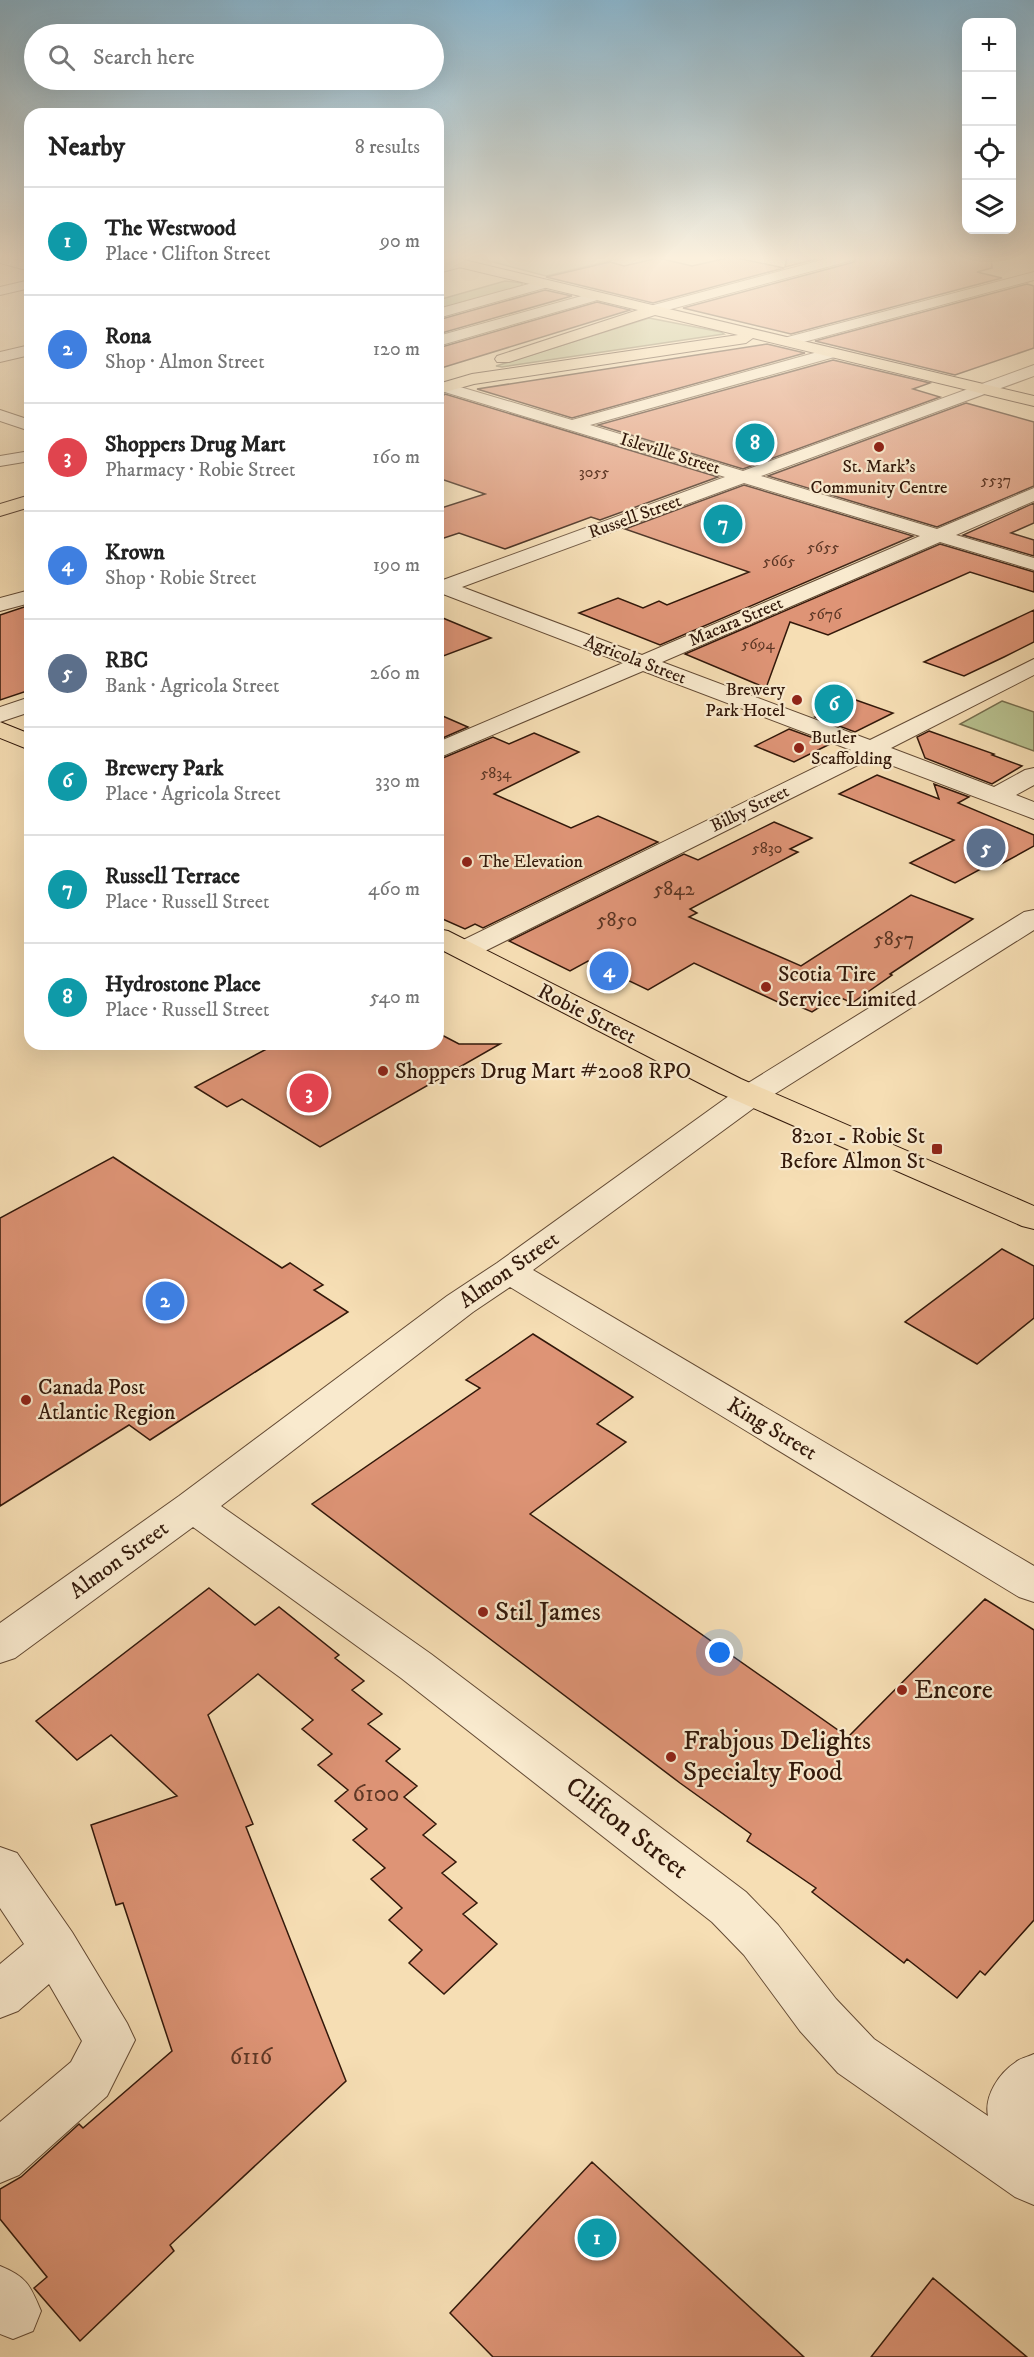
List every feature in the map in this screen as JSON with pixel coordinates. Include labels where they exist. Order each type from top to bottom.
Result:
[{"type":"main road","points":[[444,384],[491,367]]},
{"type":"main road","points":[[444,384],[556,367]]},
{"type":"main road","points":[[894,367],[1034,401]]},
{"type":"main road","points":[[0,510],[24,503]]},
{"type":"main road","points":[[0,729],[24,739]]},
{"type":"main road","name":"Robie Street","points":[[451,944],[751,1095],[1034,1219]]},
{"type":"street","points":[[572,425],[779,367]]},
{"type":"street","name":"Russell Street","points":[[444,586],[1034,370]]},
{"type":"street","name":"Isleville Street","points":[[444,386],[1034,564]]},
{"type":"street","points":[[0,415],[24,421]]},
{"type":"street","points":[[5,435],[24,424]]},
{"type":"street","points":[[5,435],[24,446]]},
{"type":"street","points":[[0,461],[24,457]]},
{"type":"street","name":"Macara Street","points":[[444,747],[1034,494]]},
{"type":"street","name":"Agricola Street","points":[[444,588],[873,748],[1034,811]]},
{"type":"street","points":[[0,605],[24,598]]},
{"type":"street","name":"Bilby Street","points":[[451,944],[873,748],[1034,666]]},
{"type":"street","points":[[0,715],[24,706]]},
{"type":"street","points":[[997,796],[1034,775]]},
{"type":"street","name":"Almon Street","points":[[0,1646],[193,1506],[460,1304],[751,1095],[1034,918]]},
{"type":"street","name":"King Street","points":[[509,1271],[1034,1586]]},
{"type":"street","name":"Clifton Street","points":[[193,1506],[416,1666],[729,1907],[761,1940],[818,2014],[856,2056],[1031,2175]]},
{"type":"street","points":[[0,1868],[56,1948],[109,2040],[88,2079],[0,2157]]},
{"type":"street","points":[[0,1995],[56,1948]]},
{"type":"street","points":[[1031,2175],[1012,2104],[1034,2079]]},
{"type":"green space","points":[[1002,701],[1034,712],[1034,751],[960,724]]},
{"type":"building","points":[[619,367],[755,367],[572,418],[477,389]]},
{"type":"building","points":[[808,367],[862,367],[930,383],[913,389],[940,397],[743,469],[598,425]]},
{"type":"building","points":[[922,367],[978,367],[955,375]]},
{"type":"building","points":[[445,394],[718,477],[600,520],[591,517],[505,549],[459,533],[444,538],[444,507],[485,494],[444,480]]},
{"type":"building","points":[[966,403],[1034,422],[1034,486],[937,527],[768,476]]},
{"type":"building","points":[[744,485],[913,536],[660,645],[579,613],[618,598],[643,608],[659,601],[667,605],[749,572],[625,529]]},
{"type":"building","points":[[1034,503],[1034,523],[1011,533],[1034,540],[1034,556],[963,535]]},
{"type":"building","points":[[940,544],[1034,572],[1034,592],[970,572],[828,635],[790,622],[766,688],[685,654]]},
{"type":"building","points":[[24,607],[24,692],[0,700],[0,615]]},
{"type":"building","points":[[1034,610],[1034,642],[964,676],[924,662]]},
{"type":"building","points":[[444,618],[491,638],[444,656]]},
{"type":"building","points":[[853,699],[893,713],[855,732],[815,717]]},
{"type":"building","points":[[444,717],[468,727],[444,737]]},
{"type":"building","points":[[789,729],[830,744],[794,762],[755,746]]},
{"type":"building","points":[[929,731],[1022,766],[992,784],[925,758],[917,737]]},
{"type":"building","points":[[534,733],[579,752],[494,794],[571,828],[598,816],[658,842],[483,928],[475,924],[465,929],[444,920],[444,757],[493,737],[509,744]]},
{"type":"building","points":[[877,775],[939,799],[934,784],[969,797],[958,803],[1034,835],[1034,846],[994,868],[988,865],[955,883],[910,863],[954,840],[839,794]]},
{"type":"building","points":[[774,822],[812,838],[790,849],[798,852],[690,909],[697,913],[689,917],[801,966],[911,895],[973,919],[890,974],[892,975],[852,1003],[837,996],[812,1012],[787,1001],[782,1004],[694,963],[648,990],[588,961],[570,971],[509,941],[684,854],[698,860]]},
{"type":"building","points":[[444,1036],[459,1044],[500,1044],[320,1147],[242,1099],[227,1107],[195,1087],[265,1050],[444,1050]]},
{"type":"building","points":[[113,1157],[282,1268],[290,1263],[323,1285],[314,1290],[348,1312],[150,1440],[129,1425],[0,1506],[0,1218]]},
{"type":"building","points":[[1002,1249],[1034,1266],[1034,1318],[977,1364],[905,1322]]},
{"type":"building","points":[[533,1334],[633,1397],[597,1424],[626,1442],[530,1514],[848,1737],[985,1599],[1034,1630],[1034,1920],[985,1975],[980,1971],[957,1998],[907,1959],[904,1963],[812,1892],[816,1888],[747,1841],[751,1834],[680,1783],[312,1504],[480,1388],[466,1380]]},
{"type":"building","points":[[209,1588],[255,1625],[279,1607],[339,1655],[335,1658],[364,1681],[352,1690],[382,1714],[368,1724],[400,1749],[386,1761],[417,1786],[404,1797],[436,1824],[423,1835],[456,1862],[442,1873],[477,1903],[463,1914],[497,1944],[444,1994],[409,1963],[422,1950],[389,1920],[402,1908],[371,1879],[385,1868],[353,1840],[367,1829],[335,1801],[348,1790],[318,1765],[332,1754],[302,1729],[313,1720],[258,1674],[208,1715],[253,1824],[246,1827],[346,2081],[170,2245],[174,2251],[80,2341],[34,2288],[47,2277],[0,2219],[0,2189],[21,2177],[79,2124],[83,2128],[172,2051],[123,1903],[116,1905],[91,1825],[177,1796],[111,1735],[77,1760],[36,1721]]},
{"type":"building","points":[[592,2162],[804,2357],[493,2357],[450,2313]]},
{"type":"building","points":[[933,2278],[1027,2357],[871,2357]]},
{"type":"place","name":"Hydrostone Place","points":[[755,443]]},
{"type":"place","name":"St. Mark's Community Centre","points":[[879,447]]},
{"type":"place","name":"Russell Terrace","points":[[723,524]]},
{"type":"place","name":"Brewery Park Hotel","points":[[797,700]]},
{"type":"place","name":"Brewery Park","points":[[834,704]]},
{"type":"place","name":"Butler Scaffolding","points":[[799,748]]},
{"type":"place","name":"RBC","points":[[986,848]]},
{"type":"place","name":"The Elevation","points":[[467,862]]},
{"type":"place","name":"Krown","points":[[609,971]]},
{"type":"place","name":"Scotia Tire Service Limited","points":[[766,987]]},
{"type":"place","name":"Shoppers Drug Mart #2008 RPO","points":[[383,1071]]},
{"type":"place","name":"Shoppers Drug Mart","points":[[309,1093]]},
{"type":"place","name":"8201 - Robie St Before Almon St","points":[[937,1149]]},
{"type":"place","name":"Rona","points":[[165,1301]]},
{"type":"place","name":"Canada Post Atlantic Region","points":[[26,1400]]},
{"type":"place","name":"Stil James","points":[[483,1612]]},
{"type":"place","name":"Encore","points":[[902,1690]]},
{"type":"place","name":"Frabjous Delights Specialty Food","points":[[671,1757]]},
{"type":"place","name":"The Westwood","points":[[597,2238]]}]
